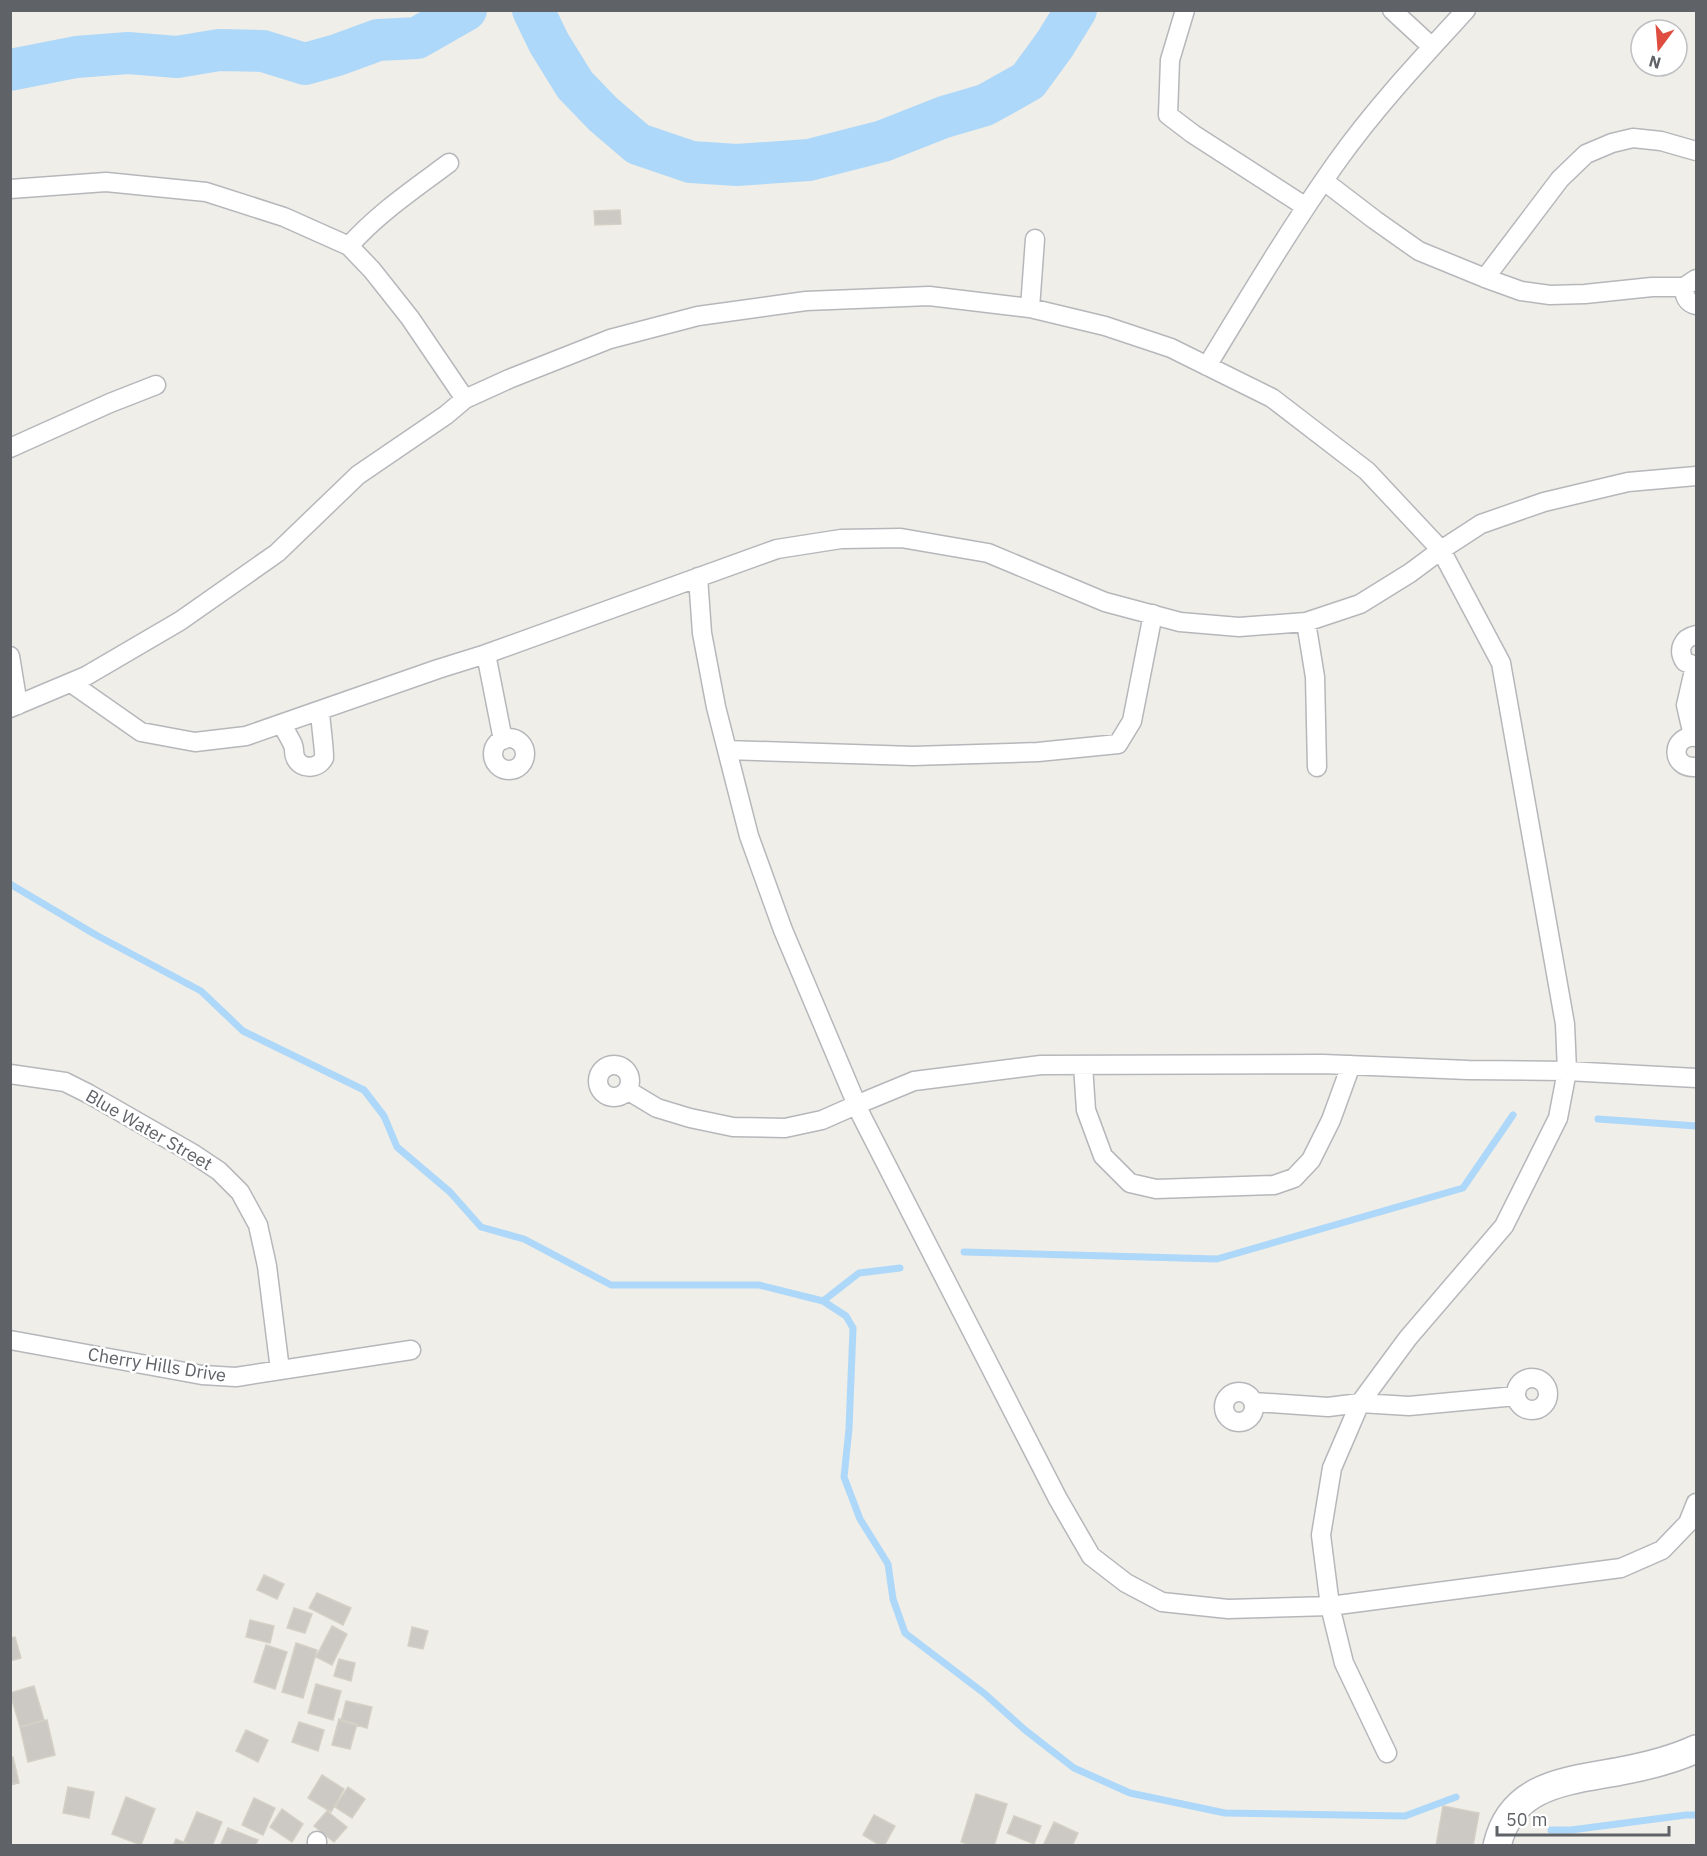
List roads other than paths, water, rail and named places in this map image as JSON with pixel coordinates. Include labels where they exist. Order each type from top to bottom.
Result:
[{"type":"main road","points":[[1497,1845],[1508,1816],[1536,1792],[1556,1784],[1671,1760],[1696,1749]]},
{"type":"street","points":[[1185,10],[1170,60],[1168,115],[1193,134],[1306,207]]},
{"type":"street","points":[[1392,10],[1432,47]]},
{"type":"street","points":[[1207,366],[1292,226],[1338,161],[1401,82],[1466,10]]},
{"type":"street","points":[[1485,278],[1560,179],[1586,154],[1612,143],[1633,138],[1661,141],[1696,152]]},
{"type":"street","points":[[349,246],[380,215],[449,163]]},
{"type":"street","points":[[1324,181],[1419,250],[1521,291],[1550,295],[1585,294],[1690,283],[1686,297],[1689,302],[1696,305]]},
{"type":"street","points":[[10,189],[106,182],[206,192],[284,217],[349,246],[372,270],[410,318],[465,399]]},
{"type":"street","points":[[1030,308],[1035,239]]},
{"type":"street","points":[[10,656],[14,706],[86,676],[180,621],[277,553],[358,475],[446,415],[465,399],[610,339],[698,316],[806,301],[929,296],[1030,308],[1105,326],[1172,348],[1272,398],[1367,471],[1441,549],[1501,663],[1565,1024],[1567,1071],[1558,1118],[1504,1226],[1408,1338],[1360,1403],[1332,1468],[1321,1535],[1330,1606],[1344,1663],[1387,1753]]},
{"type":"street","points":[[10,448],[156,385]]},
{"type":"street","points":[[71,683],[141,732],[195,742],[246,736],[486,654],[777,549],[841,539],[901,538],[988,553],[1105,602],[1180,622],[1239,627],[1306,622],[1360,604],[1481,524],[1544,502],[1628,483],[1696,476]]},
{"type":"street","points":[[698,577],[702,633],[716,707],[749,836],[783,930],[856,1105],[1058,1499],[1091,1556],[1126,1583],[1162,1602],[1228,1610],[1330,1606],[1620,1568],[1662,1550],[1688,1523],[1696,1503]]},
{"type":"street","points":[[727,750],[914,756],[1038,752],[1118,744],[1132,721],[1153,614]]},
{"type":"street","points":[[1306,622],[1315,677],[1317,767]]},
{"type":"street","points":[[1696,635],[1683,642],[1681,652],[1685,662],[1696,666],[1686,705],[1695,736],[1687,737],[1679,743],[1677,753],[1678,759],[1686,766],[1696,767]]},
{"type":"street","points":[[486,654],[502,740]]},
{"type":"street","points":[[282,724],[299,763],[308,767],[314,766],[322,760],[325,751],[322,742],[320,711]]},
{"type":"street","points":[[627,1090],[657,1108],[690,1118],[733,1127],[785,1128],[822,1120],[914,1081],[1041,1065],[1351,1065],[1567,1071],[1696,1078]]},
{"type":"street","points":[[1083,1065],[1086,1110],[1103,1156],[1130,1183],[1156,1190],[1274,1185],[1294,1178],[1311,1160],[1326,1130],[1351,1065]]},
{"type":"street","name":"Blue Water Street","points":[[10,1074],[65,1082],[81,1090],[219,1171],[240,1192],[258,1225],[263,1245],[280,1370]]},
{"type":"street","name":"Cherry Hills Drive","points":[[10,1340],[202,1375],[236,1377],[411,1350]]},
{"type":"street","points":[[1254,1402],[1328,1407],[1360,1403],[1409,1406],[1516,1396]]},
{"type":"waterway","points":[[10,70],[76,57],[128,53],[177,57],[219,50],[263,51],[305,64],[378,40],[417,38],[466,10]]},
{"type":"waterway","points":[[533,10],[549,43],[575,85],[603,114],[638,144],[691,162],[737,165],[809,160],[883,141],[944,117],[985,105],[1028,81],[1076,10]]},
{"type":"waterway","points":[[10,884],[96,935],[201,991],[243,1031],[364,1090],[384,1116],[397,1147],[450,1192],[481,1227],[524,1239],[611,1285],[759,1285],[823,1301],[846,1316],[853,1328],[849,1429],[844,1477],[860,1519],[888,1564],[893,1599],[905,1633],[985,1694],[1025,1730],[1074,1768],[1130,1793],[1225,1813],[1405,1816],[1456,1797]]},
{"type":"waterway","points":[[964,1252],[1217,1259],[1463,1188],[1513,1115]]},
{"type":"waterway","points":[[1598,1119],[1696,1126]]},
{"type":"waterway","points":[[823,1301],[859,1273],[900,1268]]},
{"type":"waterway","points":[[1551,1830],[1571,1830],[1696,1815]]}]
